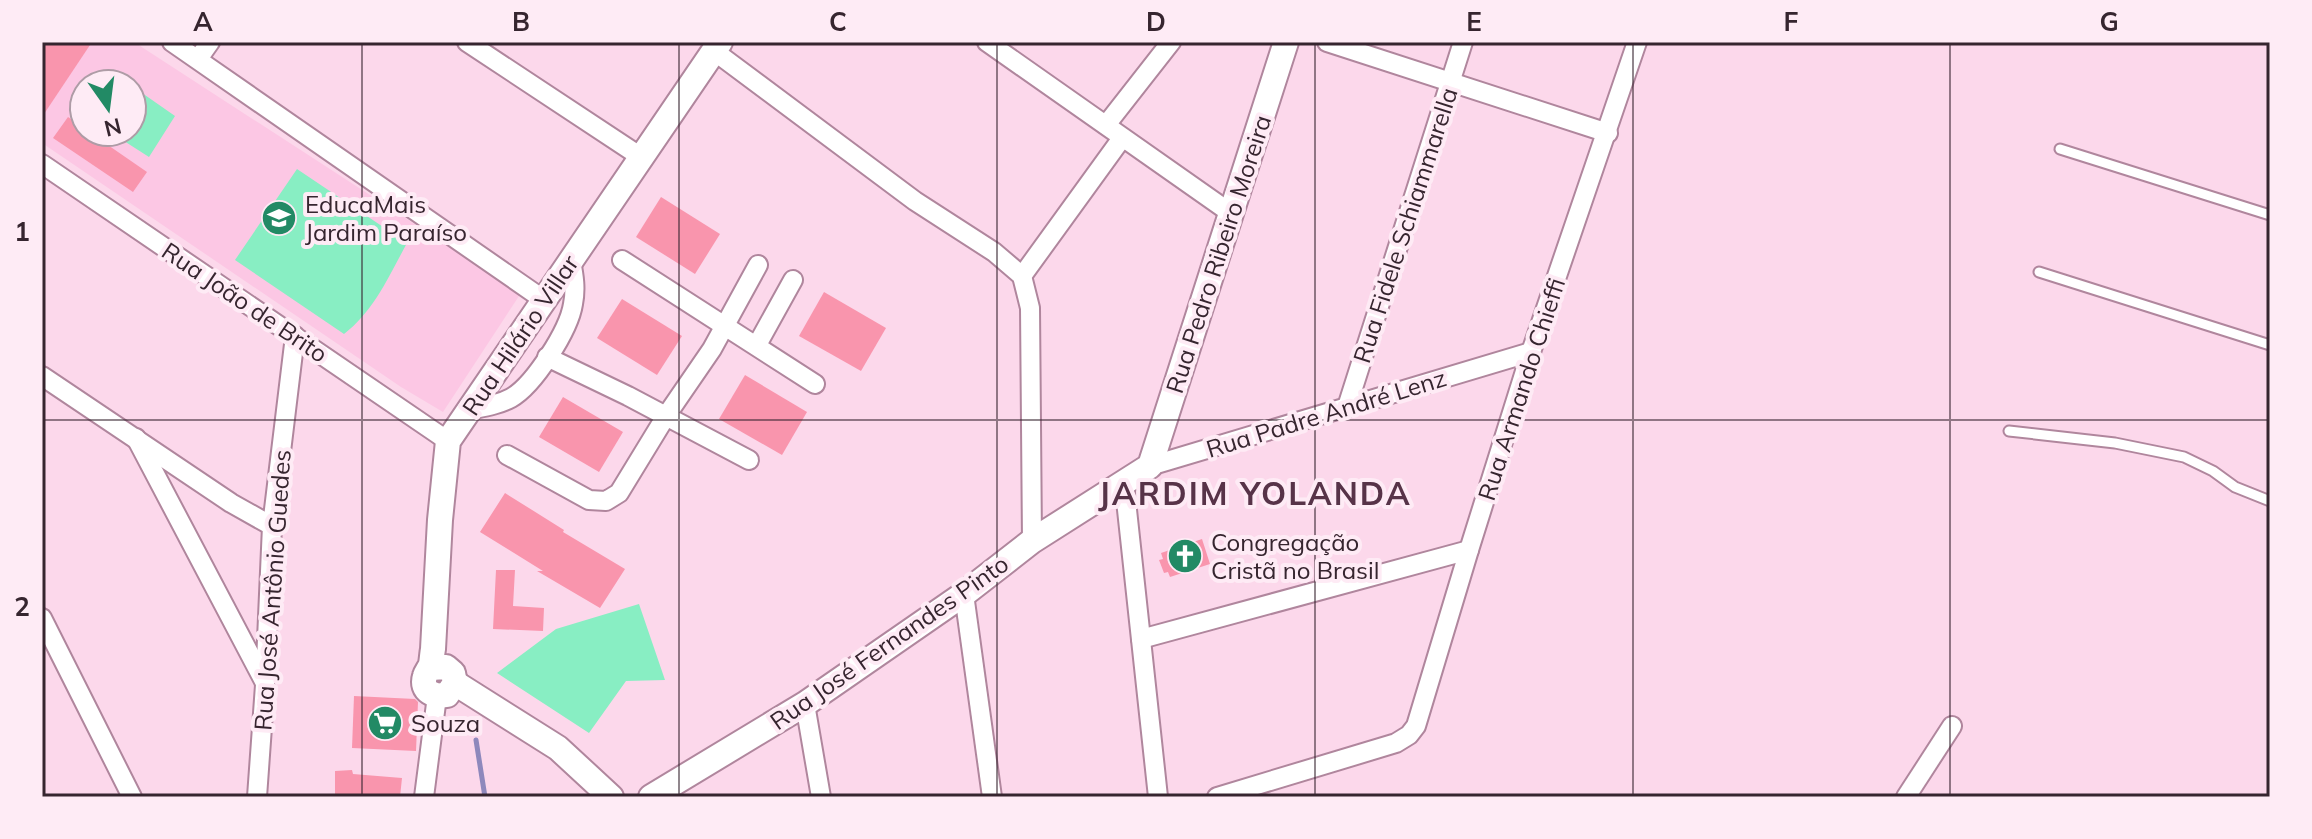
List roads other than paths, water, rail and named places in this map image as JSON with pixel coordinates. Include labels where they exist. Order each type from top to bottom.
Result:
[{"type":"street","points":[[172,42],[544,300]]},
{"type":"street","points":[[198,59],[210,42]]},
{"type":"street","points":[[467,42],[641,157]]},
{"type":"street","points":[[987,42],[1232,214]]},
{"type":"street","points":[[1106,125],[1171,42]]},
{"type":"street","name":"Rua Pedro Ribeiro Moreira","points":[[1150,466],[1286,42]]},
{"type":"street","points":[[1327,42],[1608,133]]},
{"type":"street","name":"Rua Fidele Schiammarella","points":[[1347,407],[1463,42]]},
{"type":"street","name":"Rua Armando Chieffi","points":[[1217,797],[1396,743],[1416,726],[1531,352],[1637,42]]},
{"type":"street","points":[[717,46],[915,201],[994,252],[1022,276],[1030,308],[1032,541]]},
{"type":"street","name":"Rua Hilário Villar","points":[[446,690],[450,669],[441,666],[431,668],[448,441],[717,46]]},
{"type":"street","points":[[1022,276],[1122,138]]},
{"type":"street","name":"Rua João de Brito","points":[[42,164],[448,441]]},
{"type":"street","points":[[622,260],[815,384]]},
{"type":"street","points":[[469,410],[493,406],[514,396],[547,357],[565,329],[573,308],[575,285],[571,261]]},
{"type":"street","points":[[507,455],[589,500],[606,501],[619,493],[726,325],[758,265]]},
{"type":"street","points":[[757,345],[793,280]]},
{"type":"street","name":"Rua José Antônio Guedes","points":[[257,797],[272,526],[295,336]]},
{"type":"street","name":"Rua Padre André Lenz","points":[[1124,482],[1150,466],[1531,352]]},
{"type":"street","points":[[547,357],[749,460]]},
{"type":"street","points":[[42,376],[231,503],[272,526]]},
{"type":"street","points":[[136,438],[265,685]]},
{"type":"street","points":[[1124,482],[1158,797]]},
{"type":"street","name":"Rua José Fernandes Pinto","points":[[651,797],[805,704],[964,594],[1032,541],[1124,482]]},
{"type":"street","points":[[1141,639],[1469,550]]},
{"type":"street","points":[[964,594],[992,797]]},
{"type":"street","points":[[42,618],[132,797]]},
{"type":"street","points":[[424,797],[446,690],[558,748],[611,797]]},
{"type":"street","points":[[805,704],[821,797]]},
{"type":"street","points":[[1906,797],[1952,726]]},
{"type":"lane","points":[[2060,149],[2270,215]]},
{"type":"lane","points":[[2039,272],[2270,345]]},
{"type":"lane","points":[[2009,431],[2115,443],[2184,457],[2213,471],[2235,487],[2270,501]]},
{"type":"waterway","points":[[476,740],[485,797]]},
{"type":"place","name":"EducaMais Jardim Paraíso","points":[[279,218]]},
{"type":"place","name":"Congregação Cristã no Brasil","points":[[1185,556]]},
{"type":"place","name":"Souza","points":[[385,723]]},
{"type":"district","name":"JARDIM YOLANDA","points":[[1255,493]]}]
